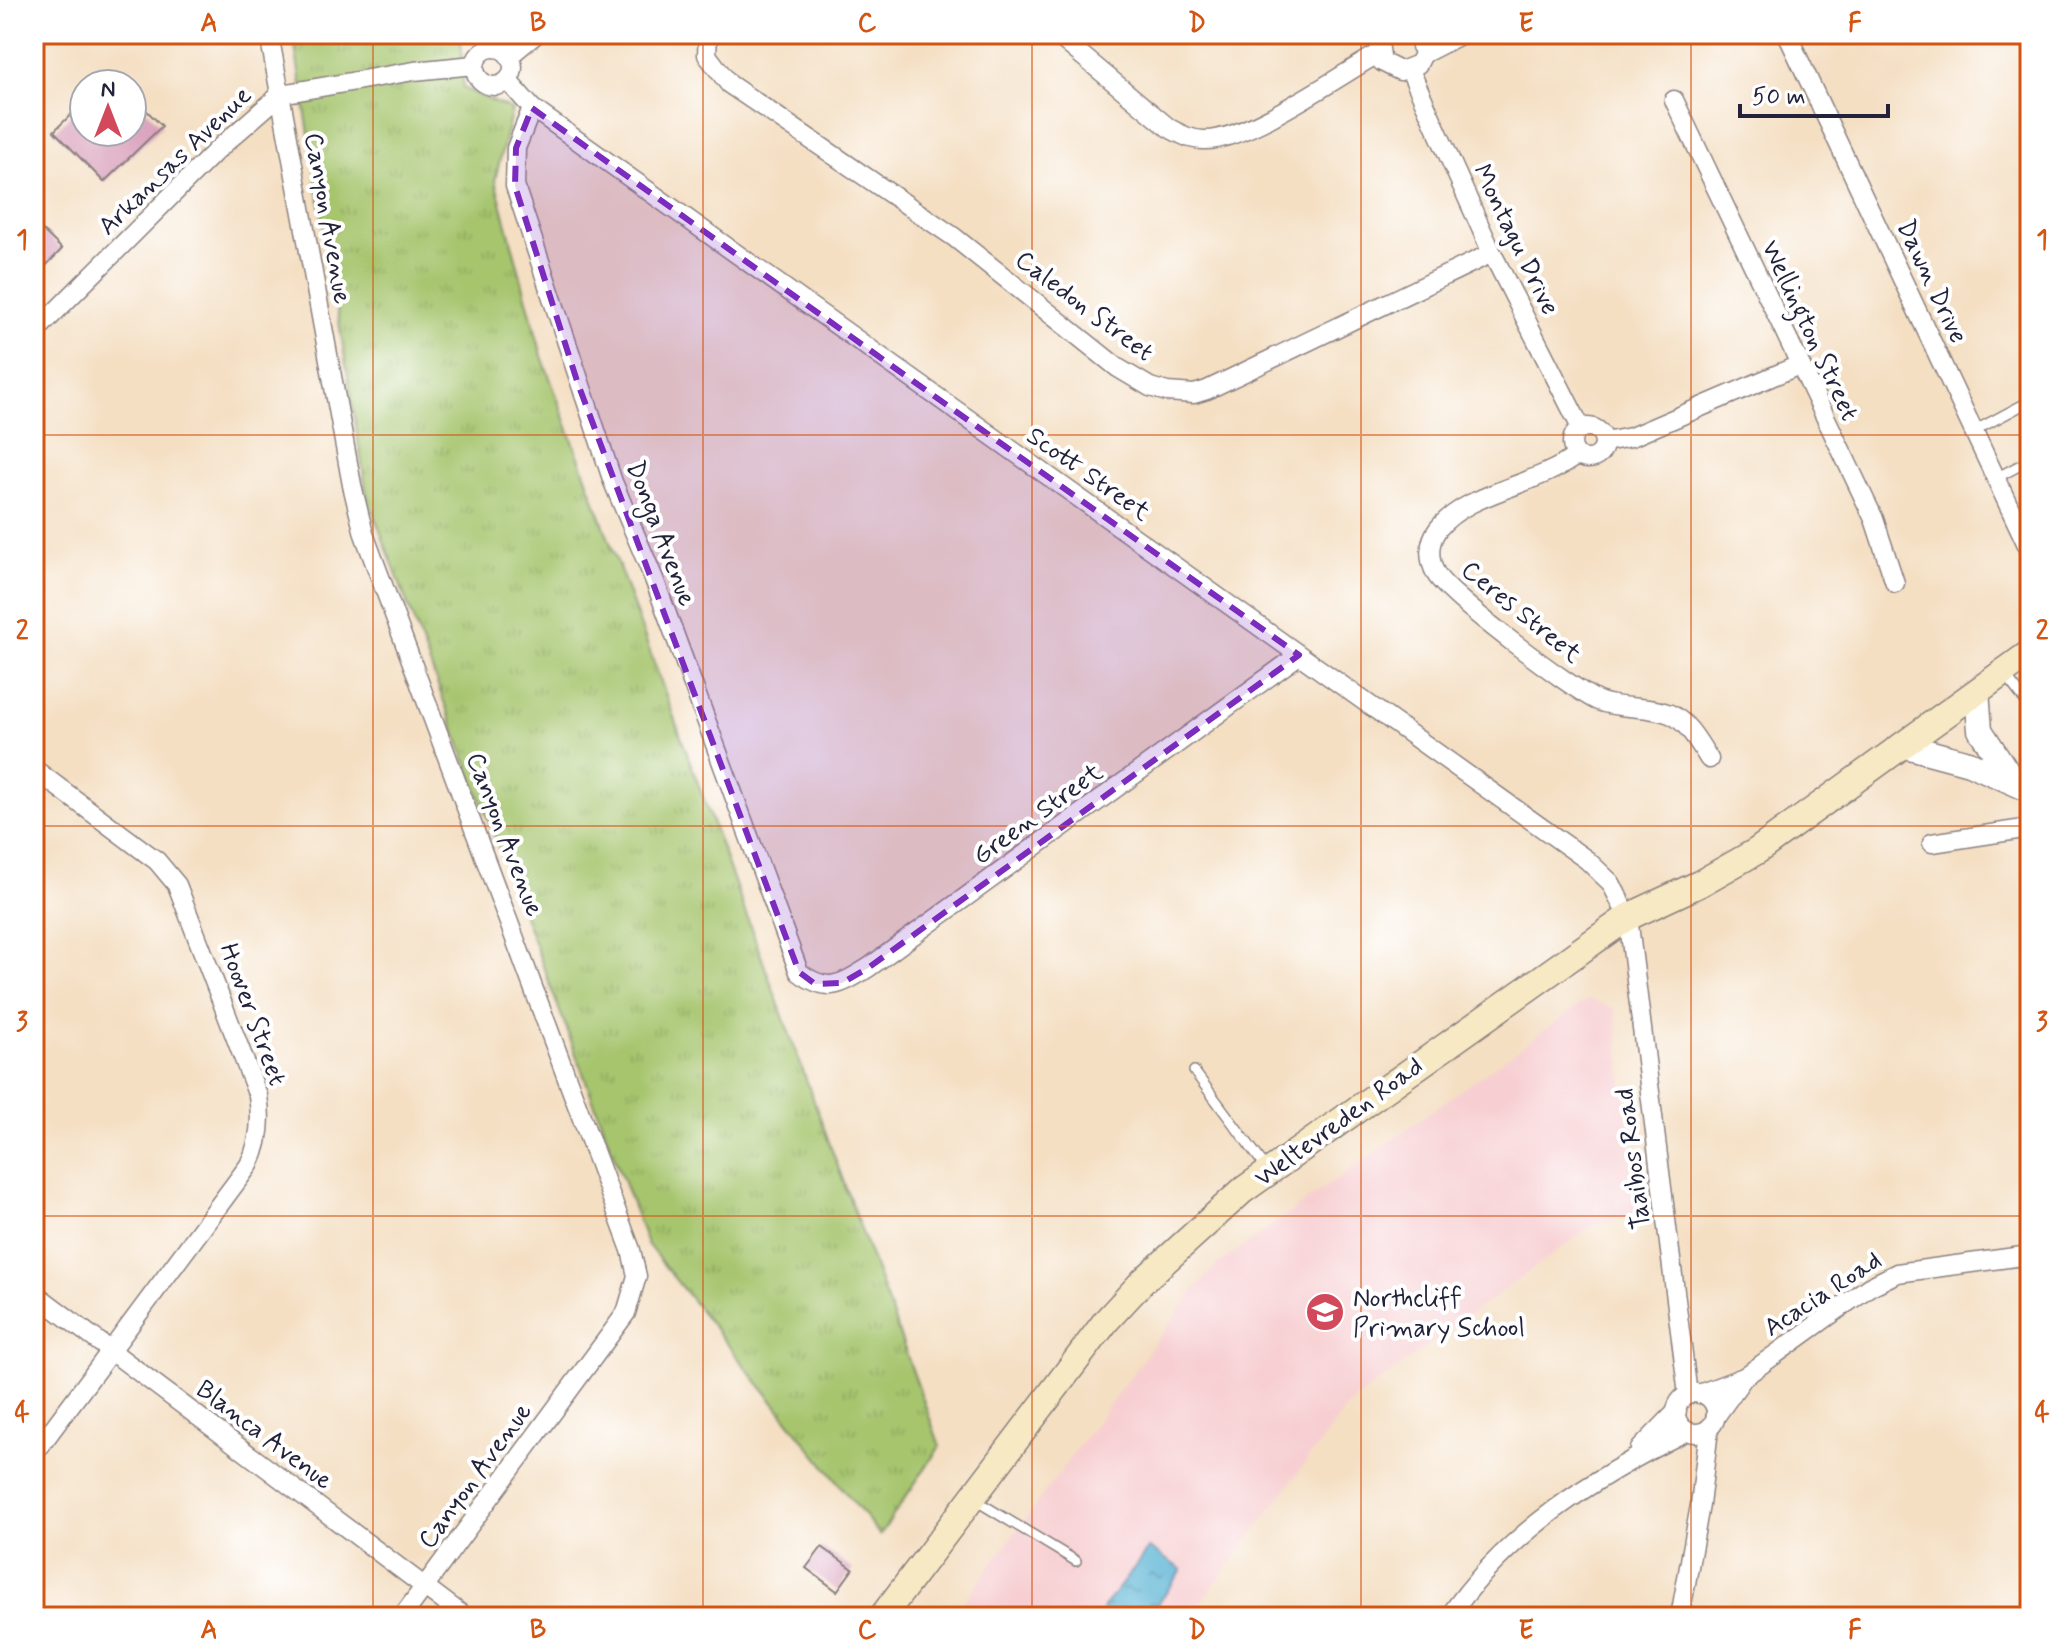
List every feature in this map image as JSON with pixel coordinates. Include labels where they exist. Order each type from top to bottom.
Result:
[{"type":"main road","name":"Weltevreden Road","points":[[882,1617],[1106,1321],[1184,1241],[1269,1171],[1628,917],[1699,884],[1757,851],[2030,653]]},
{"type":"street","name":"Canyon Avenue","points":[[269,34],[352,485],[364,534],[553,1034],[631,1250],[637,1276],[626,1313],[402,1617]]},
{"type":"street","points":[[509,56],[536,34]]},
{"type":"street","name":"Caledon Street","points":[[708,34],[707,55],[729,84],[954,237],[1118,368],[1150,387],[1167,392],[1194,394],[1207,390],[1492,253]]},
{"type":"street","points":[[1056,34],[1169,128],[1203,141],[1247,129],[1379,53],[1384,34]]},
{"type":"street","points":[[1418,34],[1423,54]]},
{"type":"street","points":[[1379,53],[1390,69],[1410,70],[1423,54],[1462,34]]},
{"type":"street","name":"Dawn Drive","points":[[1787,34],[2030,551]]},
{"type":"street","points":[[489,41],[509,56],[513,71],[508,81],[489,86],[477,79],[474,65],[489,41]]},
{"type":"street","name":"Arkansas Avenue","points":[[34,333],[217,150],[281,94],[414,71],[474,65]]},
{"type":"street","name":"Montagu Drive","points":[[1410,70],[1492,253],[1581,428]]},
{"type":"street","name":"Scott Street","points":[[508,81],[532,108],[1587,860],[1611,883],[1628,917]]},
{"type":"street","name":"Wellington Street","points":[[1674,100],[1874,519],[1895,583]]},
{"type":"street","name":"Donga Avenue","points":[[532,108],[516,148],[515,186],[613,482],[654,579],[799,972]]},
{"type":"street","points":[[1605,442],[1631,437],[1799,365]]},
{"type":"street","points":[[1581,428],[1594,428],[1605,442],[1605,448],[1596,458],[1577,455],[1572,441],[1581,428]]},
{"type":"street","name":"Ceres Street","points":[[1577,455],[1563,465],[1468,506],[1447,520],[1432,540],[1431,559],[1435,573],[1471,611],[1582,692],[1614,705],[1671,715],[1693,734],[1709,759]]},
{"type":"street","name":"Green Street","points":[[799,972],[815,984],[828,986],[842,983],[868,968],[1299,655]]},
{"type":"street","points":[[1977,691],[1980,730],[2021,785]]},
{"type":"street","points":[[1902,745],[1937,752],[2021,785]]},
{"type":"street","name":"Hoover Street","points":[[34,769],[157,861],[177,885],[185,899],[260,1106],[259,1136],[249,1165],[34,1454]]},
{"type":"street","points":[[1932,843],[2030,828]]},
{"type":"street","name":"Taaibos Road","points":[[1628,917],[1693,1394]]},
{"type":"street","name":"Acacia Road","points":[[1701,1427],[1744,1377],[1851,1300],[1897,1273],[2030,1255]]},
{"type":"street","name":"Blanca Avenue","points":[[34,1293],[465,1617]]},
{"type":"street","name":"Acacia Road","points":[[1693,1394],[1744,1377]]},
{"type":"street","points":[[1449,1617],[1500,1553],[1636,1454],[1693,1394],[1712,1401],[1701,1427],[1700,1505],[1693,1529],[1680,1617]]},
{"type":"street","points":[[1677,1411],[1677,1419],[1701,1427]]},
{"type":"street","points":[[1636,1454],[1701,1427]]},
{"type":"lane","points":[[1974,431],[2030,401]]},
{"type":"lane","points":[[1996,478],[2030,460]]},
{"type":"lane","points":[[2003,672],[2030,707]]},
{"type":"lane","points":[[1194,1071],[1269,1171]]},
{"type":"lane","points":[[972,1498],[1076,1561]]},
{"type":"highlighted area","points":[[532,108],[913,381],[1299,655],[868,968],[842,983],[815,984],[799,972],[578,384],[515,186],[516,148]]},
{"type":"shaded area","name":"Northcliff Primary School","points":[[1588,999],[1615,1009],[1638,1215],[1593,1225],[1350,1403],[1190,1617],[953,1617],[1196,1287],[1217,1265]]},
{"type":"green space","points":[[293,34],[461,34],[463,88],[512,110],[495,180],[542,356],[940,1446],[880,1535],[647,1244],[367,496]]},
{"type":"water","points":[[1149,1548],[1182,1570],[1149,1617],[1113,1617],[1102,1610]]},
{"type":"building","points":[[148,112],[162,126],[148,140]]},
{"type":"building","points":[[68,117],[68,145],[54,131]]},
{"type":"building","points":[[71,148],[139,148],[104,182]]},
{"type":"building","points":[[34,222],[62,249],[34,278]]},
{"type":"building","points":[[822,1547],[853,1569],[837,1591],[806,1568]]},
{"type":"place","name":"Northcliff Primary School","points":[[1325,1312]]}]
